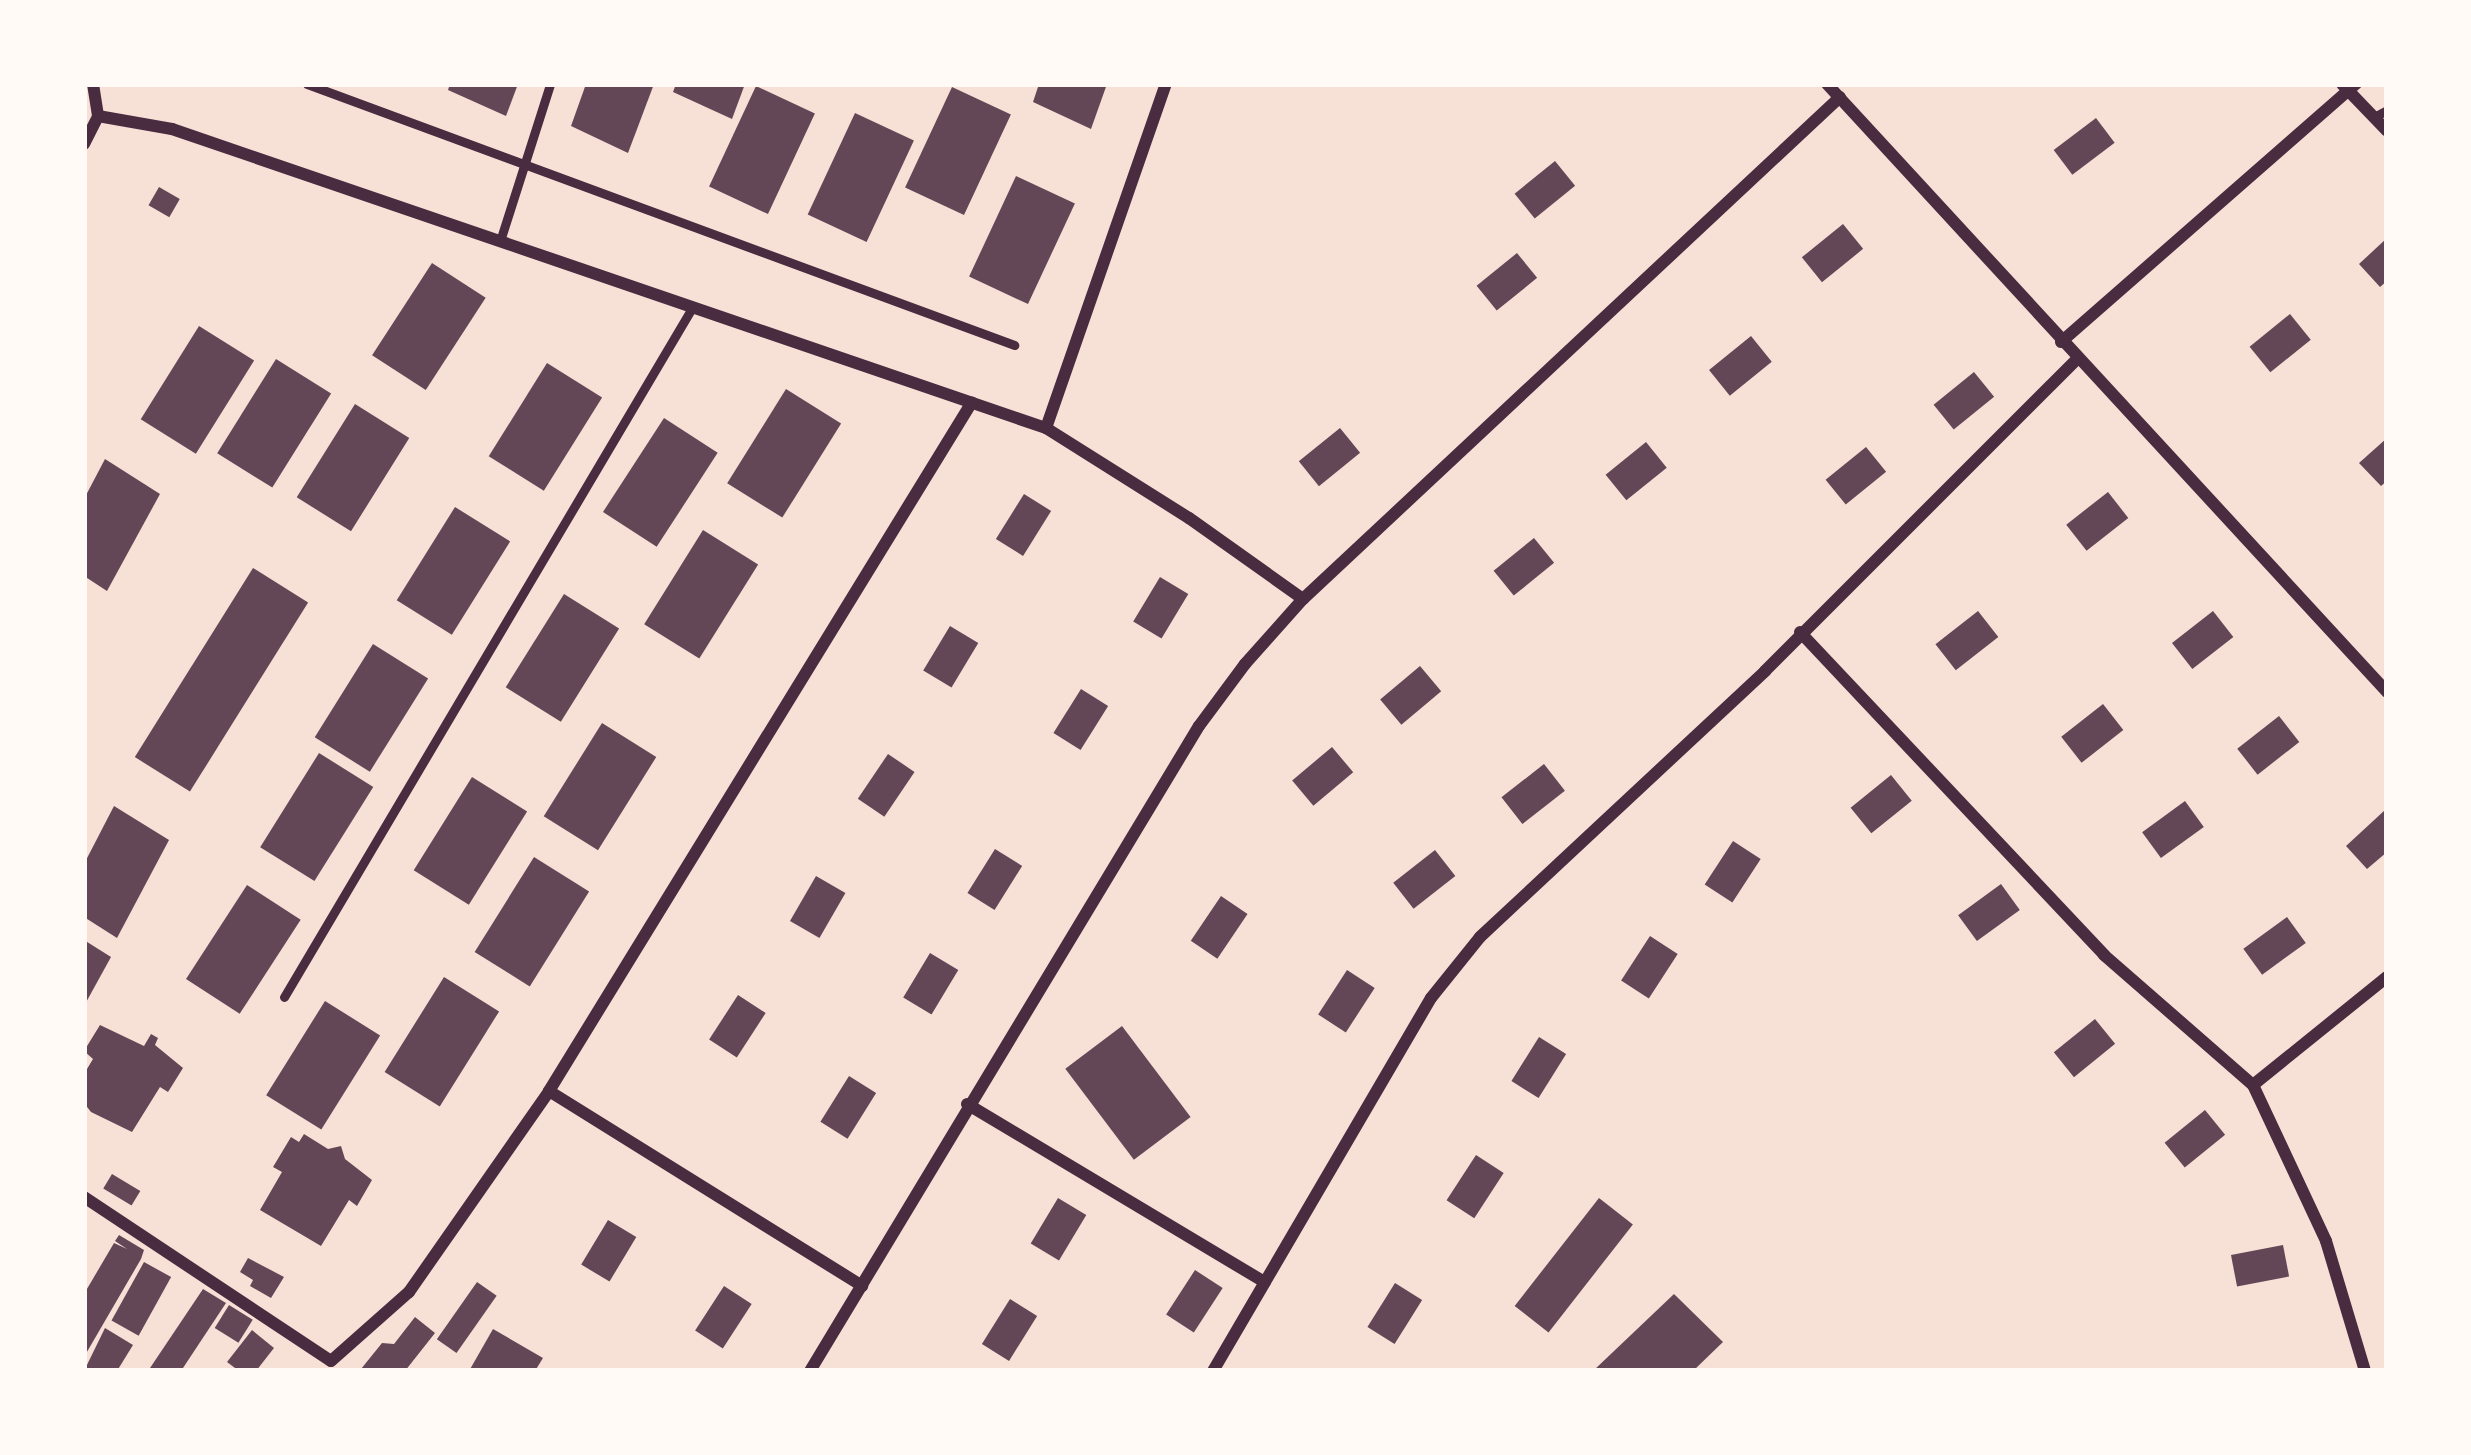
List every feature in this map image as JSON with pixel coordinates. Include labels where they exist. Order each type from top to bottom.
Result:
[{"type":"street","points":[[84,144],[98,116],[93,84]]},
{"type":"street","points":[[1046,428],[1166,84]]},
{"type":"street","points":[[1827,84],[2387,692]]},
{"type":"street","points":[[2061,342],[2348,86],[2380,113],[2387,131]]},
{"type":"street","points":[[810,1371],[1199,726],[1303,599],[1840,97]]},
{"type":"street","points":[[98,116],[172,129],[1046,428],[1303,599]]},
{"type":"street","points":[[1213,1371],[1431,998],[1480,937],[1801,632],[2077,359]]},
{"type":"street","points":[[331,1360],[409,1292],[549,1090],[972,402]]},
{"type":"street","points":[[1801,632],[2104,955],[2253,1085],[2326,1241],[2365,1371]]},
{"type":"street","points":[[2253,1085],[2387,976]]},
{"type":"street","points":[[549,1090],[862,1286]]},
{"type":"street","points":[[968,1104],[1264,1282]]},
{"type":"street","points":[[84,1197],[344,1371]]},
{"type":"lane","points":[[307,84],[1014,345]]},
{"type":"lane","points":[[500,241],[550,84]]},
{"type":"lane","points":[[284,997],[692,308]]},
{"type":"building","points":[[450,84],[518,84],[506,116],[448,90]]},
{"type":"building","points":[[586,84],[654,84],[628,153],[571,126]]},
{"type":"building","points":[[676,84],[745,84],[732,119],[673,92]]},
{"type":"building","points":[[1039,84],[1107,84],[1091,129],[1033,102]]},
{"type":"building","points":[[756,86],[815,113],[768,214],[709,187]]},
{"type":"building","points":[[952,87],[1011,114],[964,215],[905,188]]},
{"type":"building","points":[[855,113],[914,140],[867,242],[808,215]]},
{"type":"building","points":[[2096,118],[2115,143],[2072,175],[2054,150]]},
{"type":"building","points":[[1555,161],[1575,186],[1535,219],[1515,194]]},
{"type":"building","points":[[1016,176],[1075,203],[1028,304],[969,277]]},
{"type":"building","points":[[159,187],[180,199],[169,217],[148,205]]},
{"type":"building","points":[[1843,224],[1863,249],[1822,282],[1802,257]]},
{"type":"building","points":[[2387,238],[2387,281],[2380,287],[2359,264]]},
{"type":"building","points":[[1517,253],[1537,278],[1497,311],[1477,286]]},
{"type":"building","points":[[432,263],[486,298],[426,390],[372,355]]},
{"type":"building","points":[[2290,314],[2311,340],[2270,372],[2250,347]]},
{"type":"building","points":[[199,326],[254,360],[196,454],[141,419]]},
{"type":"building","points":[[1751,336],[1772,362],[1730,396],[1709,370]]},
{"type":"building","points":[[276,359],[331,393],[272,488],[217,453]]},
{"type":"building","points":[[547,363],[602,397],[544,491],[489,456]]},
{"type":"building","points":[[1974,372],[1994,397],[1954,430],[1934,405]]},
{"type":"building","points":[[786,389],[841,423],[782,518],[727,483]]},
{"type":"building","points":[[355,404],[409,438],[351,531],[297,497]]},
{"type":"building","points":[[664,418],[718,453],[657,547],[603,512]]},
{"type":"building","points":[[1340,428],[1360,453],[1319,486],[1299,461]]},
{"type":"building","points":[[2387,438],[2387,481],[2381,486],[2359,463]]},
{"type":"building","points":[[1646,442],[1667,468],[1626,500],[1606,475]]},
{"type":"building","points":[[1866,447],[1886,472],[1846,505],[1826,480]]},
{"type":"building","points":[[105,459],[160,494],[107,591],[84,576],[84,499]]},
{"type":"building","points":[[2108,492],[2128,518],[2087,551],[2066,525]]},
{"type":"building","points":[[1024,494],[1051,511],[1023,556],[996,539]]},
{"type":"building","points":[[455,507],[510,541],[452,635],[397,600]]},
{"type":"building","points":[[703,530],[758,564],[699,659],[644,624]]},
{"type":"building","points":[[1534,538],[1554,563],[1514,596],[1494,571]]},
{"type":"building","points":[[253,568],[308,602],[190,792],[135,757]]},
{"type":"building","points":[[1160,577],[1188,594],[1162,639],[1133,622]]},
{"type":"building","points":[[564,594],[619,628],[561,722],[506,687]]},
{"type":"building","points":[[1978,611],[1998,637],[1956,670],[1935,644]]},
{"type":"building","points":[[2213,611],[2233,637],[2192,669],[2172,643]]},
{"type":"building","points":[[950,626],[978,643],[952,688],[923,671]]},
{"type":"building","points":[[373,644],[428,678],[370,772],[315,737]]},
{"type":"building","points":[[1420,666],[1441,691],[1401,725],[1380,699]]},
{"type":"building","points":[[1081,689],[1108,706],[1081,750],[1053,733]]},
{"type":"building","points":[[2103,704],[2123,730],[2082,763],[2061,737]]},
{"type":"building","points":[[2279,716],[2299,742],[2258,775],[2237,749]]},
{"type":"building","points":[[602,723],[656,757],[598,850],[544,816]]},
{"type":"building","points":[[1332,747],[1353,772],[1313,806],[1292,780]]},
{"type":"building","points":[[319,753],[373,787],[314,881],[260,847]]},
{"type":"building","points":[[888,754],[915,772],[884,817],[858,799]]},
{"type":"building","points":[[1544,764],[1565,791],[1522,824],[1501,797]]},
{"type":"building","points":[[1891,775],[1912,801],[1871,833],[1851,808]]},
{"type":"building","points":[[472,777],[527,811],[469,905],[414,870]]},
{"type":"building","points":[[2185,801],[2204,827],[2161,858],[2142,832]]},
{"type":"building","points":[[114,806],[169,840],[117,938],[84,917],[84,864]]},
{"type":"building","points":[[2385,810],[2387,852],[2367,869],[2346,846]]},
{"type":"building","points":[[1733,841],[1761,859],[1732,903],[1705,885]]},
{"type":"building","points":[[995,849],[1022,866],[995,910],[967,893]]},
{"type":"building","points":[[1435,850],[1455,876],[1414,909],[1393,883]]},
{"type":"building","points":[[534,857],[589,891],[530,986],[475,952]]},
{"type":"building","points":[[816,876],[845,893],[819,938],[790,921]]},
{"type":"building","points":[[2001,884],[2020,910],[1977,941],[1958,915]]},
{"type":"building","points":[[247,885],[301,920],[240,1014],[186,979]]},
{"type":"building","points":[[1221,896],[1248,914],[1217,959],[1191,941]]},
{"type":"building","points":[[2287,917],[2306,943],[2262,975],[2243,949]]},
{"type":"building","points":[[1650,936],[1678,954],[1649,998],[1621,980]]},
{"type":"building","points":[[84,940],[111,957],[84,1006]]},
{"type":"building","points":[[930,953],[958,970],[932,1015],[903,998]]},
{"type":"building","points":[[1347,970],[1375,988],[1346,1032],[1318,1014]]},
{"type":"building","points":[[444,977],[499,1011],[440,1106],[385,1072]]},
{"type":"building","points":[[738,995],[766,1013],[737,1057],[709,1039]]},
{"type":"building","points":[[325,1001],[380,1035],[321,1130],[266,1095]]},
{"type":"building","points":[[2095,1019],[2115,1044],[2074,1077],[2054,1052]]},
{"type":"building","points":[[100,1025],[144,1046],[151,1034],[158,1038],[155,1045],[183,1068],[168,1092],[160,1087],[132,1132],[91,1112],[84,1103],[84,1074],[93,1059],[84,1051]]},
{"type":"building","points":[[1122,1026],[1191,1117],[1134,1160],[1065,1069]]},
{"type":"building","points":[[1539,1037],[1566,1054],[1539,1098],[1511,1081]]},
{"type":"building","points":[[849,1076],[876,1093],[848,1139],[820,1122]]},
{"type":"building","points":[[2205,1110],[2225,1135],[2185,1168],[2165,1143]]},
{"type":"building","points":[[304,1134],[328,1149],[341,1146],[345,1159],[372,1180],[357,1206],[349,1200],[321,1246],[260,1210],[282,1172],[273,1167],[291,1137],[299,1142]]},
{"type":"building","points":[[1476,1155],[1504,1173],[1474,1218],[1447,1200]]},
{"type":"building","points":[[112,1174],[140,1191],[132,1206],[103,1189]]},
{"type":"building","points":[[1058,1198],[1086,1215],[1059,1260],[1031,1243]]},
{"type":"building","points":[[1599,1198],[1633,1224],[1549,1332],[1515,1306]]},
{"type":"building","points":[[608,1220],[636,1237],[610,1282],[581,1265]]},
{"type":"building","points":[[119,1235],[144,1250],[84,1357],[84,1294],[114,1243],[127,1249],[115,1241]]},
{"type":"building","points":[[2283,1245],[2289,1276],[2237,1287],[2231,1255]]},
{"type":"building","points":[[248,1258],[284,1277],[271,1298],[250,1286],[253,1280],[240,1272]]},
{"type":"building","points":[[144,1262],[171,1277],[139,1336],[112,1321]]},
{"type":"building","points":[[1195,1270],[1223,1288],[1194,1332],[1166,1314]]},
{"type":"building","points":[[477,1282],[497,1296],[457,1353],[437,1339]]},
{"type":"building","points":[[1395,1283],[1422,1300],[1395,1344],[1367,1327]]},
{"type":"building","points":[[724,1286],[752,1304],[723,1348],[695,1330]]},
{"type":"building","points":[[203,1289],[226,1303],[181,1371],[148,1371]]},
{"type":"building","points":[[1674,1294],[1723,1342],[1693,1371],[1593,1371]]},
{"type":"building","points":[[1010,1299],[1037,1316],[1009,1361],[982,1344]]},
{"type":"building","points":[[229,1305],[253,1320],[238,1343],[215,1328]]},
{"type":"building","points":[[415,1317],[435,1333],[405,1371],[361,1369],[382,1343],[394,1344]]},
{"type":"building","points":[[105,1328],[133,1345],[117,1371],[84,1371]]},
{"type":"building","points":[[493,1329],[543,1358],[535,1371],[469,1371]]},
{"type":"building","points":[[252,1330],[274,1348],[256,1371],[239,1371],[227,1362]]}]
